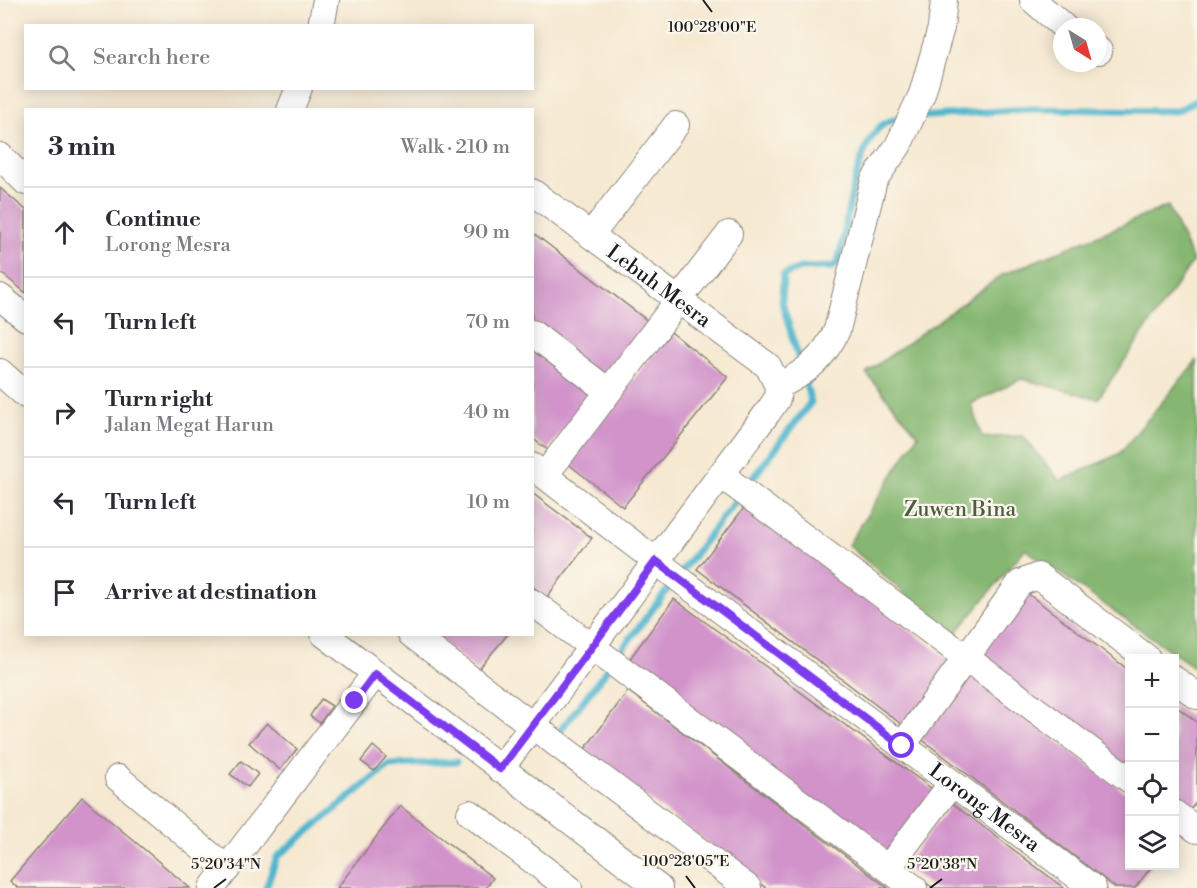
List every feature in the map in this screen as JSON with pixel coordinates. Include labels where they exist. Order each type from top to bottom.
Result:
[{"type":"street","points":[[321,24],[327,0]]},
{"type":"street","points":[[500,769],[531,727],[608,659],[663,566],[737,487],[768,412],[777,399],[795,377],[828,350],[837,330],[874,180],[898,146],[917,105],[940,28],[944,0]]},
{"type":"street","points":[[1033,0],[1054,18]]},
{"type":"street","points":[[291,108],[298,90]]},
{"type":"street","points":[[591,235],[676,125]]},
{"type":"street","points":[[0,156],[24,180]]},
{"type":"street","name":"Lebuh Mesra","points":[[534,193],[768,366],[795,377]]},
{"type":"street","points":[[539,470],[608,391],[729,234]]},
{"type":"street","points":[[0,297],[24,316]]},
{"type":"street","points":[[534,335],[608,391]]},
{"type":"street","points":[[0,372],[24,393]]},
{"type":"street","name":"Lorong Mesra","points":[[539,470],[691,588],[1093,888]]},
{"type":"street","points":[[737,487],[1125,776]]},
{"type":"street","points":[[902,746],[1020,583],[1038,576],[1143,654]]},
{"type":"street","points":[[534,604],[914,888]]},
{"type":"street","points":[[327,636],[659,888]]},
{"type":"street","points":[[414,636],[531,727],[748,888]]},
{"type":"street","points":[[117,778],[219,878],[375,674]]},
{"type":"street","points":[[1179,683],[1197,696]]},
{"type":"street","points":[[888,868],[952,783]]},
{"type":"street","points":[[470,813],[543,880],[569,888]]},
{"type":"street","points":[[1178,816],[1197,830]]},
{"type":"green space","name":"Zuwen Bina","points":[[1168,206],[1193,261],[1098,399],[1021,379],[971,404],[982,437],[1023,436],[1060,481],[1119,454],[1197,360],[1197,669],[1179,656],[1179,654],[1176,654],[1025,549],[954,636],[848,545],[918,435],[866,373],[1002,275]]},
{"type":"building","points":[[0,188],[24,208],[24,291],[0,272]]},
{"type":"building","points":[[534,234],[649,322],[604,380],[534,327]]},
{"type":"building","points":[[671,332],[728,377],[623,507],[567,463]]},
{"type":"building","points":[[534,348],[593,392],[548,450],[534,440]]},
{"type":"building","points":[[534,494],[592,538],[547,597],[534,587]]},
{"type":"building","points":[[746,505],[954,664],[905,727],[697,569]]},
{"type":"building","points":[[1027,593],[1125,667],[1125,768],[978,657]]},
{"type":"building","points":[[674,599],[935,791],[886,857],[625,665]]},
{"type":"building","points":[[435,636],[506,636],[477,671]]},
{"type":"building","points":[[969,674],[1125,792],[1125,870],[1149,870],[1135,888],[1116,888],[920,738]]},
{"type":"building","points":[[628,691],[888,888],[766,888],[584,750]]},
{"type":"building","points":[[321,699],[332,706],[320,723],[310,716]]},
{"type":"building","points":[[1179,709],[1197,722],[1197,801],[1186,815],[1179,810]]},
{"type":"building","points":[[267,723],[297,749],[280,770],[249,743]]},
{"type":"building","points":[[373,746],[386,757],[374,771],[361,761]]},
{"type":"building","points":[[241,761],[258,774],[248,787],[230,774]]},
{"type":"building","points":[[82,797],[190,888],[18,888],[10,881]]},
{"type":"building","points":[[952,803],[1064,888],[933,888],[904,866]]},
{"type":"building","points":[[400,806],[493,878],[486,888],[337,888]]},
{"type":"waterway","points":[[917,117],[1028,109],[1177,111],[1197,100]]},
{"type":"waterway","points":[[801,367],[782,302],[783,275],[800,268],[832,267],[838,263],[862,157],[869,142],[883,124],[905,118]]},
{"type":"waterway","points":[[616,657],[811,402],[804,378]]},
{"type":"waterway","points":[[556,736],[610,666]]},
{"type":"waterway","points":[[266,888],[277,857],[389,765],[456,762]]},
{"type":"route","points":[[355,701],[375,674],[500,769],[656,561],[902,746]]}]
